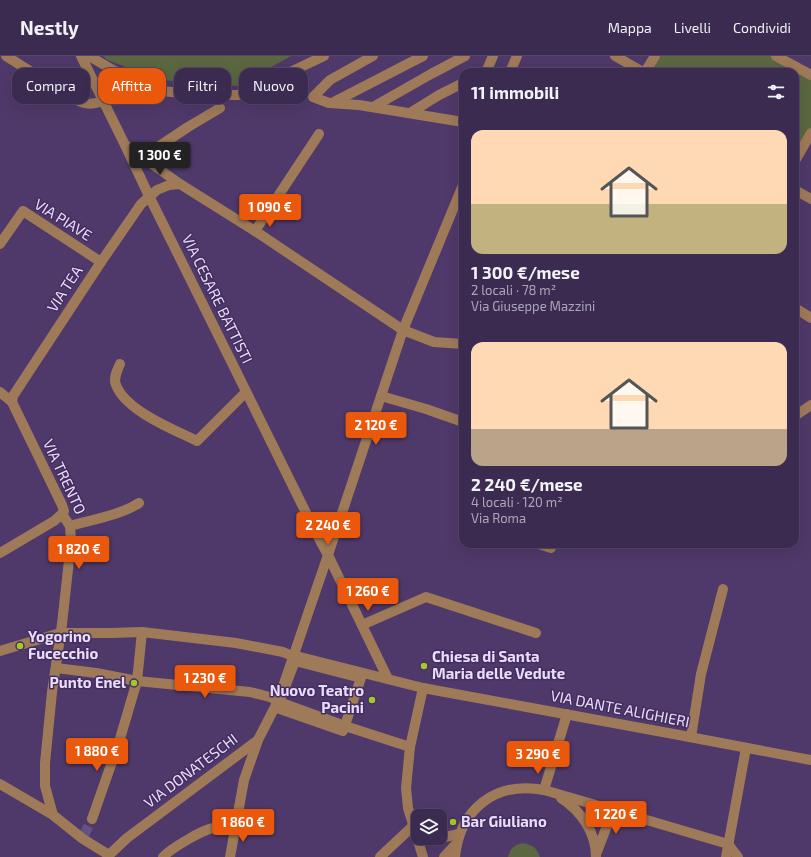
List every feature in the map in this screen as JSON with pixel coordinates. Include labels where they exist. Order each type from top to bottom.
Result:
[{"type":"street","points":[[6,56],[73,98],[83,103],[93,104],[98,103]]},
{"type":"street","name":"VIA CESARE BATTISTI","points":[[81,56],[98,90]]},
{"type":"street","points":[[89,56],[110,68]]},
{"type":"street","points":[[166,91],[204,95],[238,95],[261,86],[324,56]]},
{"type":"street","points":[[373,56],[330,80],[313,98],[331,103],[373,107],[459,121]]},
{"type":"street","points":[[331,103],[423,56]]},
{"type":"street","points":[[373,107],[465,56]]},
{"type":"street","points":[[487,68],[493,56]]},
{"type":"street","points":[[512,68],[517,56]]},
{"type":"street","points":[[615,56],[637,68]]},
{"type":"street","points":[[647,68],[655,56]]},
{"type":"street","points":[[776,56],[798,68]]},
{"type":"street","points":[[799,68],[811,75]]},
{"type":"street","points":[[410,113],[439,95],[459,85]]},
{"type":"street","name":"VIA CESARE BATTISTI","points":[[105,104],[149,196],[328,555],[388,680]]},
{"type":"street","points":[[146,159],[158,147],[220,108]]},
{"type":"street","points":[[799,154],[811,133]]},
{"type":"street","points":[[255,231],[319,134]]},
{"type":"street","points":[[125,145],[180,184],[255,231],[403,330],[434,342],[459,344]]},
{"type":"street","points":[[149,196],[164,187],[180,184]]},
{"type":"street","points":[[799,192],[811,199]]},
{"type":"street","name":"VIA TEA","points":[[12,402],[13,396],[101,262],[141,204],[149,196]]},
{"type":"street","points":[[278,701],[403,330],[458,210]]},
{"type":"street","name":"VIA PIAVE","points":[[0,244],[23,211],[101,262]]},
{"type":"street","points":[[799,310],[811,318]]},
{"type":"street","points":[[120,364],[115,374],[116,385],[126,401],[144,415],[197,441],[246,392]]},
{"type":"street","name":"VIA TRENTO","points":[[0,392],[12,402],[62,505],[64,511],[62,514],[70,526],[71,542],[52,692],[44,786],[53,815]]},
{"type":"street","points":[[380,396],[426,409],[459,421]]},
{"type":"street","points":[[799,413],[811,404]]},
{"type":"street","points":[[70,526],[131,508],[139,503]]},
{"type":"street","points":[[0,553],[54,521],[62,514]]},
{"type":"street","points":[[315,531],[325,536],[333,534],[336,530]]},
{"type":"street","points":[[691,737],[701,674],[723,588]]},
{"type":"street","points":[[362,625],[426,597],[536,633]]},
{"type":"street","points":[[92,819],[122,731],[137,681],[142,632]]},
{"type":"street","name":"VIA DANTE ALIGHIERI","points":[[0,651],[60,633],[111,634],[142,632],[236,643],[283,652],[292,656],[423,688],[811,760]]},
{"type":"street","points":[[278,701],[295,660],[361,678],[345,726]]},
{"type":"street","points":[[56,668],[96,673],[137,681],[250,692],[270,697],[345,726],[410,747]]},
{"type":"street","points":[[411,817],[408,808],[406,788],[410,747],[423,688]]},
{"type":"street","name":"VIA DONATESCHI","points":[[109,856],[127,838],[258,740],[278,701]]},
{"type":"street","points":[[544,790],[567,714]]},
{"type":"street","points":[[230,857],[244,780],[258,740]]},
{"type":"street","points":[[726,857],[746,748]]},
{"type":"street","points":[[0,784],[53,815],[109,856]]},
{"type":"street","points":[[455,857],[458,839],[463,825],[475,809],[492,796],[512,789],[528,788],[544,790],[728,844],[738,857]]},
{"type":"street","points":[[544,790],[569,802],[582,815],[591,831],[596,855]]},
{"type":"street","points":[[596,855],[613,810]]},
{"type":"street","points":[[163,857],[170,851],[211,828],[235,826]]},
{"type":"street","points":[[380,857],[411,829]]},
{"type":"street","points":[[447,838],[458,839]]},
{"type":"street","points":[[444,857],[458,839]]},
{"type":"street","points":[[419,845],[423,857]]},
{"type":"green space","points":[[103,56],[291,56],[269,68],[239,68],[239,85],[237,86],[231,86],[231,68],[174,68],[174,81],[166,80],[166,68],[129,68],[107,60]]},
{"type":"green space","points":[[660,56],[777,56],[798,68],[653,68]]},
{"type":"green space","points":[[799,68],[811,75],[811,133],[799,154]]},
{"type":"green space","points":[[523,843],[534,847],[540,857],[508,857],[513,847]]},
{"type":"tunnel","points":[[84,835],[92,819]]},
{"type":"place","name":"Yogorino Fucecchio","points":[[20,646]]},
{"type":"place","name":"Chiesa di Santa Maria delle Vedute","points":[[424,666]]},
{"type":"place","name":"Punto Enel","points":[[134,683]]},
{"type":"place","name":"Nuovo Teatro Pacini","points":[[372,700]]},
{"type":"place","name":"Bar Giuliano","points":[[453,822]]}]
